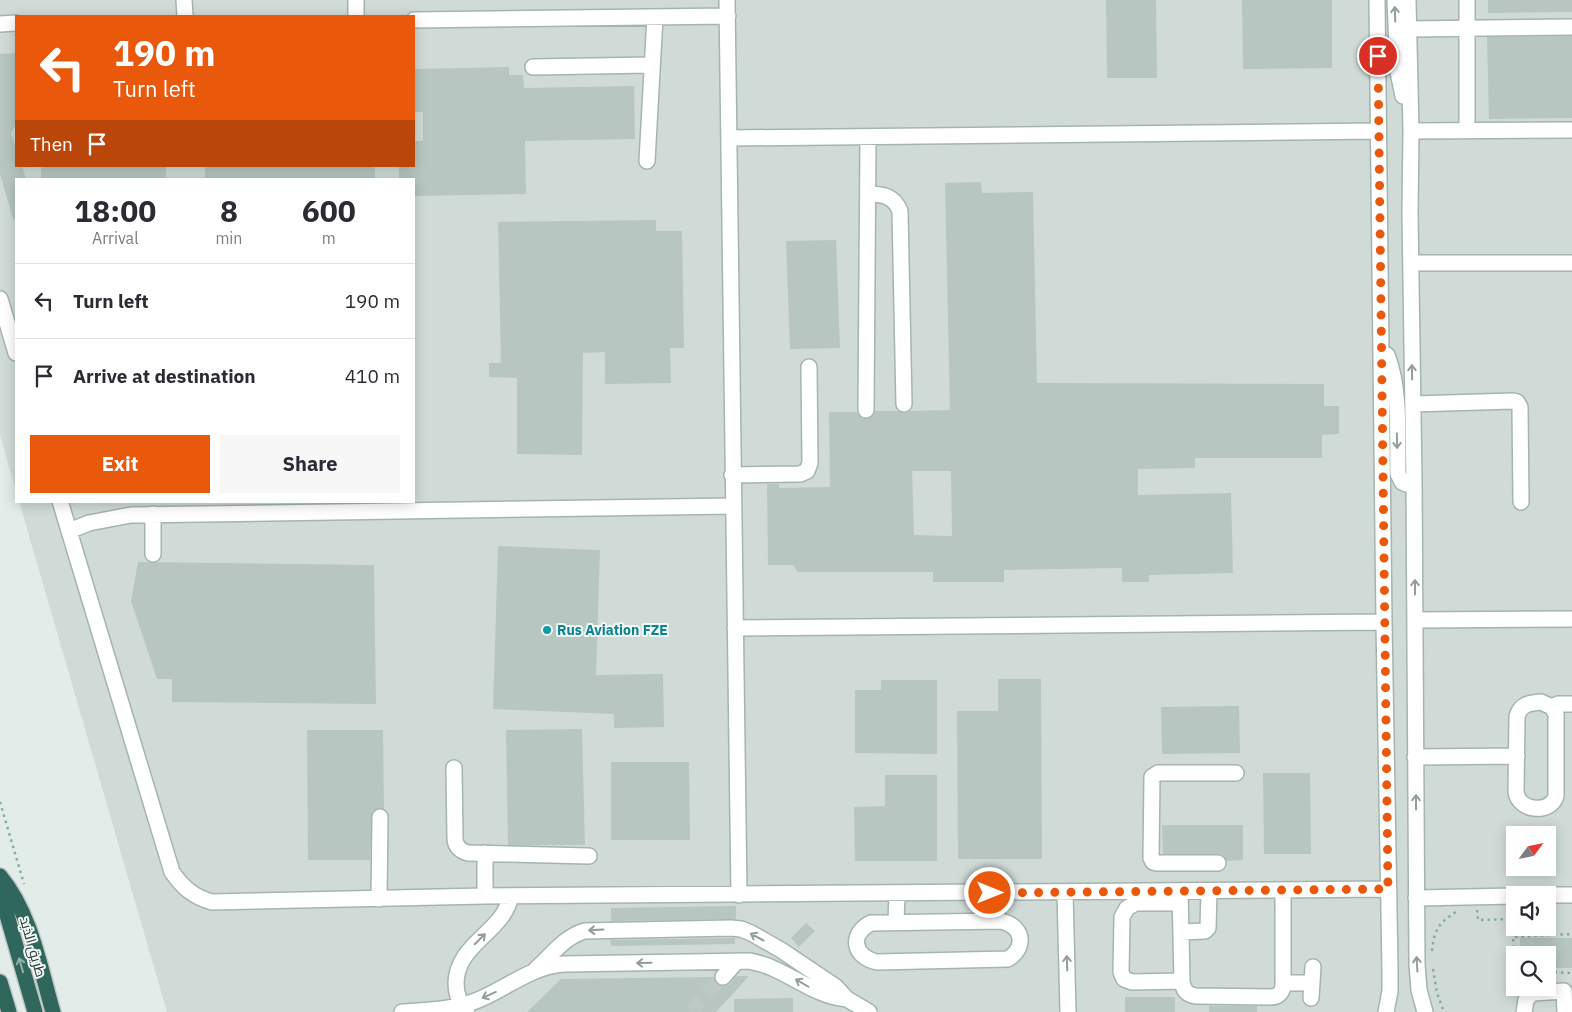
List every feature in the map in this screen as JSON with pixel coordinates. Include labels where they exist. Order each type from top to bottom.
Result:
[{"type":"highway","points":[[0,876],[16,898],[24,915],[53,1012]]},
{"type":"highway","name":"طريق الذيد","points":[[0,891],[35,1012]]},
{"type":"highway","points":[[0,982],[8,1012]]},
{"type":"street","points":[[184,0],[185,15]]},
{"type":"street","points":[[356,0],[356,15]]},
{"type":"street","points":[[728,0],[732,474],[739,895]]},
{"type":"street","points":[[1377,0],[1390,991],[1386,1012]]},
{"type":"street","points":[[1395,0],[1398,72],[1402,93],[1410,113]]},
{"type":"street","points":[[1408,0],[1411,131],[1410,263],[1414,480],[1417,972],[1419,990],[1425,1012]]},
{"type":"street","points":[[1466,0],[1467,131]]},
{"type":"street","points":[[415,20],[728,16]]},
{"type":"street","points":[[647,161],[655,17]]},
{"type":"street","points":[[0,24],[15,23]]},
{"type":"street","points":[[1408,29],[1572,26]]},
{"type":"street","points":[[533,67],[652,65]]},
{"type":"street","points":[[1411,131],[1572,130]]},
{"type":"street","points":[[729,138],[1378,131]]},
{"type":"street","points":[[866,410],[868,137]]},
{"type":"street","points":[[868,194],[887,196],[897,204],[900,211],[904,404]]},
{"type":"street","points":[[1410,263],[1572,263]]},
{"type":"street","points":[[0,299],[15,350]]},
{"type":"street","points":[[1381,342],[1388,358],[1394,385],[1398,474],[1402,482],[1406,484],[1414,480]]},
{"type":"street","points":[[732,474],[800,474],[807,471],[810,463],[810,366]]},
{"type":"street","points":[[1413,404],[1517,402],[1520,407],[1521,502]]},
{"type":"street","points":[[61,503],[167,860],[179,883],[200,899],[212,902],[485,896],[1065,892],[1176,895]]},
{"type":"street","points":[[69,531],[89,523],[110,518],[153,514],[733,506]]},
{"type":"street","points":[[153,514],[153,554]]},
{"type":"street","points":[[1414,620],[1572,619]]},
{"type":"street","points":[[735,628],[1384,622]]},
{"type":"street","points":[[1530,703],[1545,703],[1552,707],[1556,714],[1556,792],[1555,801],[1552,804],[1544,808],[1528,808],[1519,800],[1516,792],[1517,756],[1517,716],[1522,706],[1530,703]]},
{"type":"street","points":[[1552,707],[1558,704],[1572,704]]},
{"type":"street","points":[[1415,757],[1517,756]]},
{"type":"street","points":[[454,768],[455,842],[464,852],[589,856]]},
{"type":"street","points":[[1218,863],[1155,863],[1151,858],[1152,779],[1158,773],[1236,773]]},
{"type":"street","points":[[379,899],[380,818]]},
{"type":"street","points":[[485,853],[485,896]]},
{"type":"street","points":[[1169,864],[1176,895],[1181,932],[1182,981],[1183,987],[1190,995],[1274,997],[1280,993],[1283,983],[1283,890]]},
{"type":"street","points":[[1182,981],[1132,982],[1124,979],[1121,972],[1122,917],[1127,908],[1136,903],[1209,891],[1388,889]]},
{"type":"street","points":[[1181,932],[1205,931],[1208,928],[1209,891]]},
{"type":"street","points":[[1065,892],[1068,1012]]},
{"type":"street","points":[[891,922],[892,894]]},
{"type":"street","points":[[1556,895],[1572,895]]},
{"type":"street","points":[[464,1009],[456,990],[457,974],[462,959],[503,916],[511,896]]},
{"type":"street","points":[[1416,898],[1506,896]]},
{"type":"street","points":[[1001,921],[1015,927],[1021,941],[1015,955],[1008,959],[868,961],[858,949],[856,941],[858,933],[863,926],[870,922],[891,922],[1001,921]]},
{"type":"street","points":[[533,972],[566,939],[584,931],[731,928],[751,933],[781,950],[836,987],[846,1000]]},
{"type":"street","points":[[402,1012],[464,1009],[533,972],[564,964],[737,961],[761,963],[779,970],[825,996],[846,1000],[869,1012]]},
{"type":"street","points":[[723,976],[737,961]]},
{"type":"street","points":[[1283,983],[1312,991],[1313,967]]},
{"type":"street","points":[[1524,1012],[1526,1000],[1532,993],[1568,991],[1565,1012]]},
{"type":"path","points":[[1432,954],[1436,931],[1443,921],[1457,911]]},
{"type":"path","points":[[1478,920],[1512,919],[1513,946]]},
{"type":"path","points":[[1513,937],[1572,934]]},
{"type":"path","points":[[1431,961],[1437,993],[1444,1012]]},
{"type":"path","points":[[1556,972],[1572,973]]},
{"type":"shaded area","points":[[0,0],[1572,0],[1572,1012],[167,1012],[20,503],[415,503],[415,178],[15,178],[15,488],[0,435]]},
{"type":"building","points":[[1106,0],[1156,0],[1157,78],[1107,78]]},
{"type":"building","points":[[1242,0],[1332,0],[1332,68],[1243,69]]},
{"type":"building","points":[[1488,0],[1572,0],[1572,12],[1488,13]]},
{"type":"building","points":[[1572,36],[1572,118],[1489,119],[1487,37]]},
{"type":"building","points":[[15,53],[15,126],[11,133],[15,145],[15,167],[22,167],[26,178],[15,178],[15,219],[13,219],[0,174],[0,54]]},
{"type":"building","points":[[509,67],[509,75],[523,75],[524,88],[634,86],[635,139],[525,141],[526,194],[415,196],[415,178],[399,178],[399,167],[415,167],[415,141],[423,141],[423,112],[415,112],[415,69]]},
{"type":"building","points":[[41,167],[166,167],[166,178],[41,178]]},
{"type":"building","points":[[205,167],[375,167],[375,178],[205,178]]},
{"type":"building","points":[[981,182],[982,193],[1033,192],[1037,383],[1324,384],[1324,406],[1339,406],[1339,434],[1322,435],[1322,458],[1195,458],[1195,468],[1138,469],[1138,495],[1231,493],[1233,573],[1149,575],[1149,582],[1122,582],[1122,568],[1004,570],[1004,582],[933,582],[933,572],[798,572],[793,565],[768,565],[767,484],[779,484],[779,488],[830,487],[829,412],[857,412],[861,418],[866,419],[871,418],[875,411],[898,411],[904,413],[910,411],[950,410],[945,183]],"holes":[[[912,471],[951,471],[952,536],[914,535]]]},
{"type":"building","points":[[656,220],[656,231],[682,231],[684,348],[670,348],[671,383],[605,384],[605,352],[583,353],[582,455],[517,454],[517,378],[489,377],[489,363],[501,363],[498,222]]},
{"type":"building","points":[[836,240],[840,348],[790,349],[786,241]]},
{"type":"building","name":"Rus Aviation FZE","points":[[498,546],[600,550],[596,675],[663,674],[664,727],[614,728],[614,714],[493,709]]},
{"type":"building","points":[[138,562],[374,565],[376,704],[172,702],[172,679],[157,679],[131,601]]},
{"type":"building","points":[[998,679],[1041,679],[1042,859],[958,859],[957,711],[998,711]]},
{"type":"building","points":[[881,680],[937,680],[937,754],[855,753],[855,690],[881,690]]},
{"type":"building","points":[[1239,706],[1240,753],[1162,754],[1161,707]]},
{"type":"building","points":[[582,729],[585,845],[508,845],[506,730]]},
{"type":"building","points":[[307,730],[383,730],[384,809],[380,808],[372,811],[370,860],[308,860]]},
{"type":"building","points":[[611,762],[689,762],[690,840],[611,840]]},
{"type":"building","points":[[1263,773],[1310,773],[1311,854],[1264,854]]},
{"type":"building","points":[[885,775],[937,775],[937,861],[855,861],[854,807],[885,806]]},
{"type":"building","points":[[1162,825],[1243,825],[1243,860],[1227,861],[1223,855],[1218,854],[1163,854]]},
{"type":"building","points":[[736,906],[736,919],[611,921],[611,908]]},
{"type":"building","points":[[806,923],[815,931],[799,947],[791,938]]},
{"type":"building","points":[[735,938],[735,944],[611,946],[610,940]]},
{"type":"building","points":[[1520,938],[1572,938],[1572,968],[1556,968],[1556,946],[1520,946]]},
{"type":"building","points":[[736,976],[749,976],[716,1012],[527,1012],[561,979],[714,977],[716,984],[722,986],[730,984]]},
{"type":"building","points":[[1125,997],[1175,997],[1175,1012],[1125,1012]]},
{"type":"building","points":[[793,998],[793,1012],[734,1012],[734,999]]},
{"type":"building","points":[[1209,1006],[1257,1006],[1257,1012],[1209,1012]]},
{"type":"tunnel","points":[[691,1012],[723,977]]},
{"type":"place","name":"Rus Aviation FZE","points":[[547,630]]},
{"type":"route","points":[[990,893],[1388,889],[1378,56]]}]
